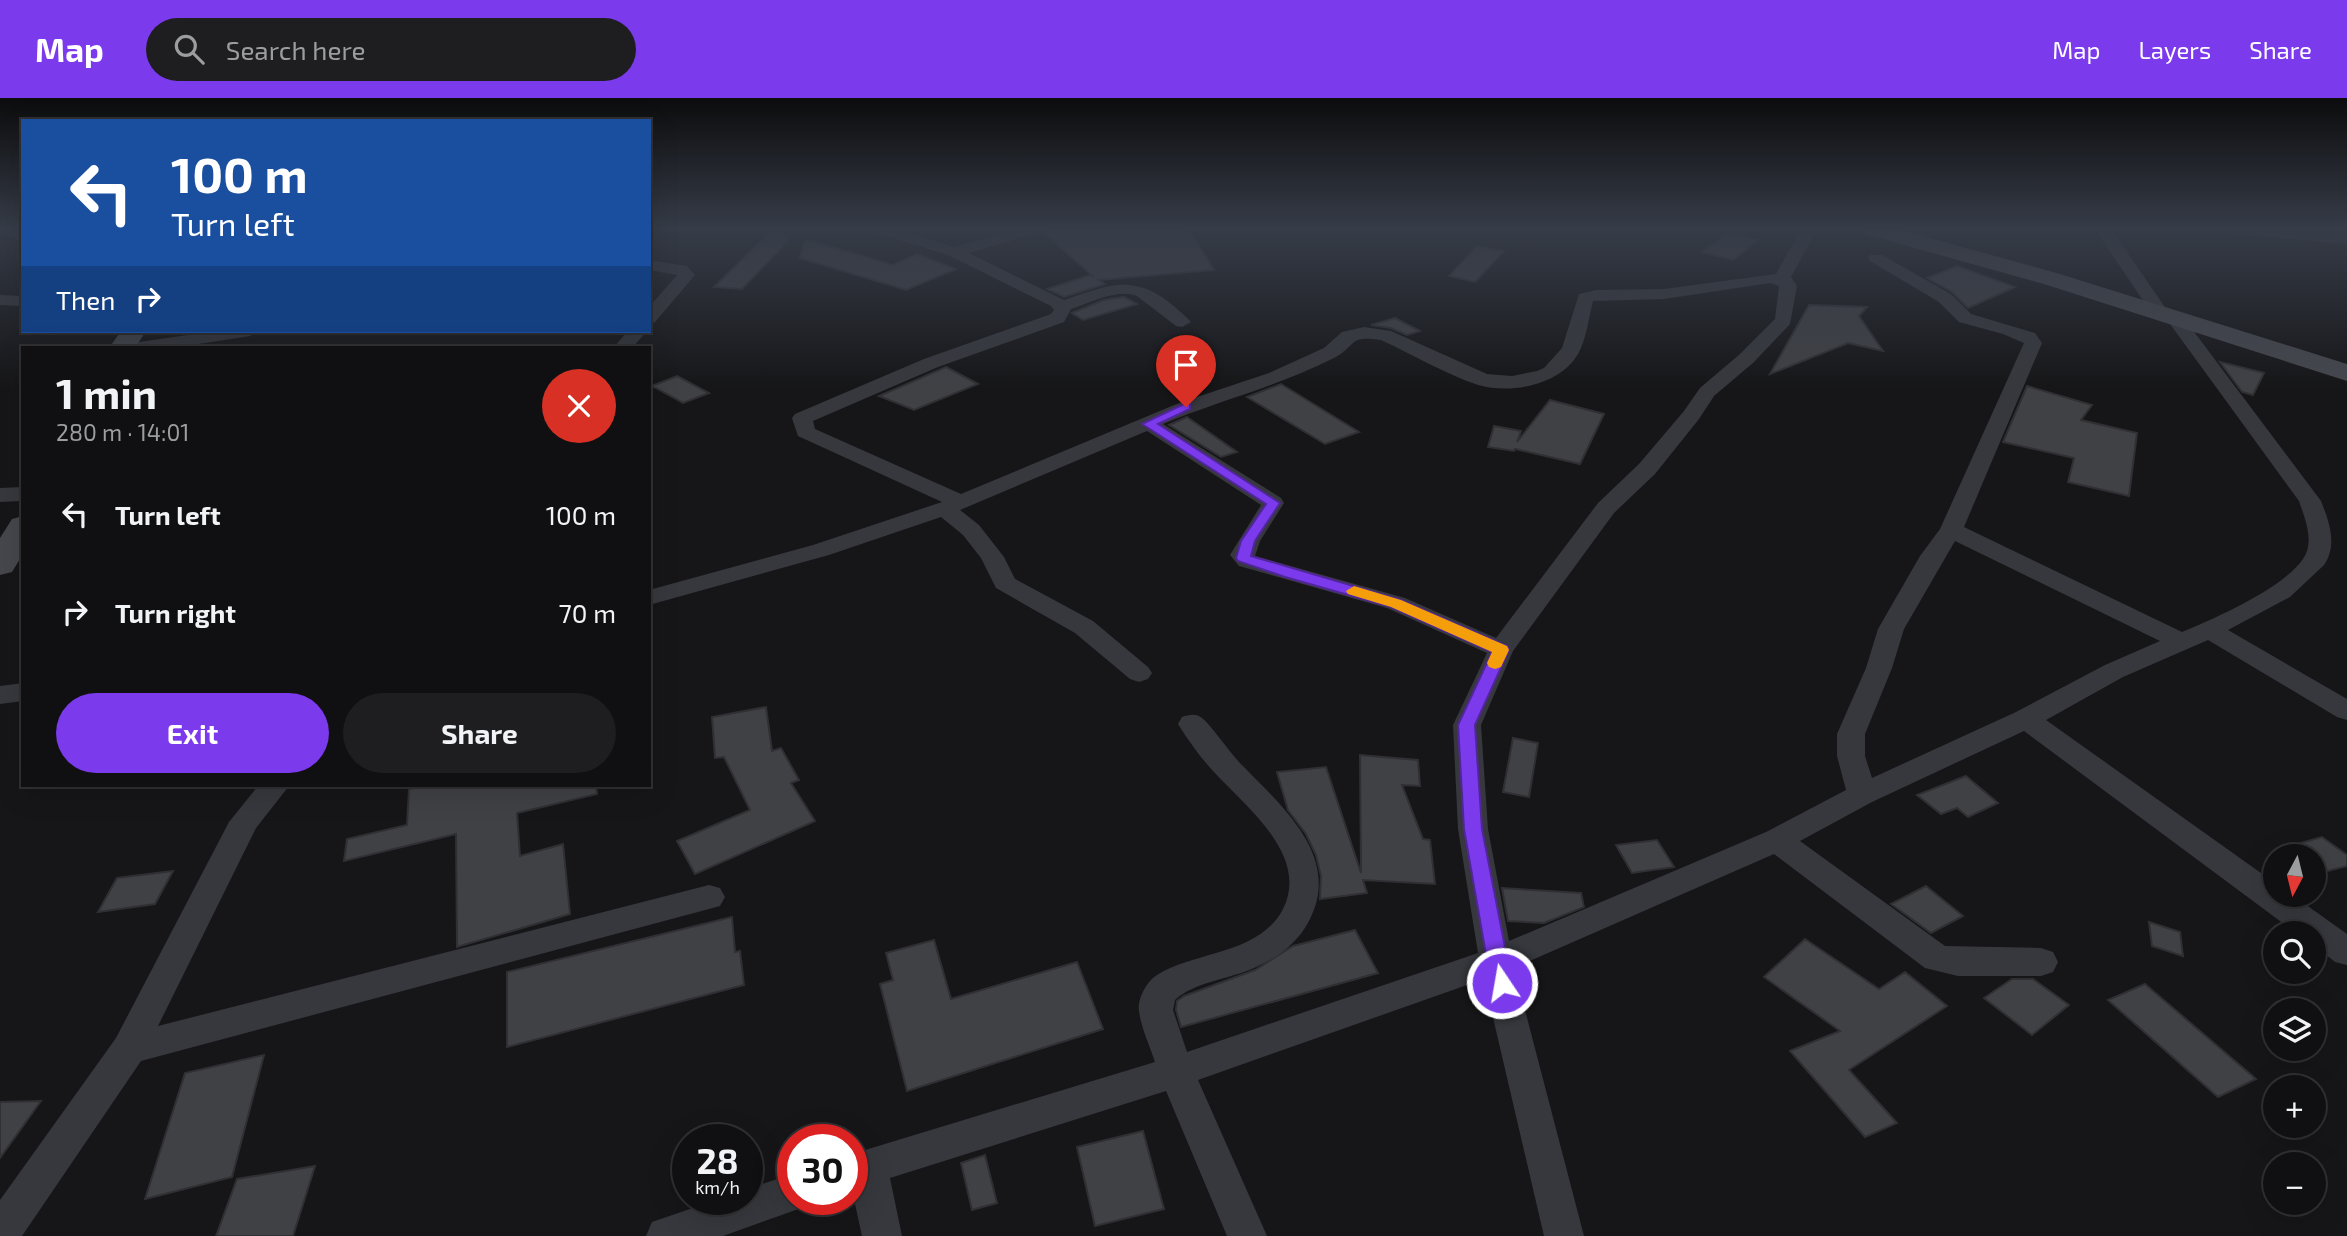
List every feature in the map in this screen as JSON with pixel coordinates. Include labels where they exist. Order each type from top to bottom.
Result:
[{"type":"street","points":[[651,316],[681,282]]},
{"type":"street","points":[[1014,282],[1062,306],[1112,290],[1130,288],[1143,293],[1182,322]]},
{"type":"street","points":[[651,597],[821,550],[953,505],[1186,407],[1276,377],[1331,352],[1348,336],[1364,332],[1385,335],[1483,380],[1532,379],[1551,373],[1571,349],[1586,298],[1596,295],[1664,294],[1743,282]]},
{"type":"street","points":[[1564,1236],[1496,961],[1473,829],[1467,725],[1501,650],[1606,508],[1647,469],[1692,415],[1707,391],[1746,358],[1784,320],[1788,286],[1785,282]]},
{"type":"street","points":[[1863,795],[1851,756],[1851,734],[1879,668],[1891,629],[1932,556],[1951,530],[2033,343],[2029,337],[1965,318],[1945,298],[1917,282]]},
{"type":"street","points":[[2058,282],[2347,373]]},
{"type":"street","points":[[868,1168],[1176,1072],[1496,961],[1777,840],[1863,795],[2026,719],[2114,671],[2195,636],[2281,592],[2316,560],[2321,531],[2311,501],[2143,282]]},
{"type":"street","points":[[0,300],[21,301]]},
{"type":"street","points":[[1062,306],[1062,314],[1058,318],[931,363],[802,418],[805,432],[953,505],[992,556],[1005,583],[1084,626],[1139,673]]},
{"type":"street","points":[[152,346],[237,333]]},
{"type":"street","points":[[624,346],[636,333]]},
{"type":"street","points":[[1148,424],[1273,503],[1248,541],[1242,555],[1247,561],[1396,603],[1501,650]]},
{"type":"street","points":[[0,495],[21,494]]},
{"type":"street","points":[[1951,530],[2195,636],[2347,711]]},
{"type":"street","points":[[0,695],[21,692]]},
{"type":"street","points":[[2026,719],[2347,952]]},
{"type":"street","points":[[1192,724],[1221,762],[1270,810],[1302,860],[1306,886],[1300,909],[1274,944],[1221,967],[1172,983],[1162,990],[1156,1010],[1176,1072],[1247,1236]]},
{"type":"street","points":[[0,1233],[129,1049],[244,822],[273,787]]},
{"type":"street","points":[[1777,840],[1937,958],[1958,962],[2041,962]]},
{"type":"street","points":[[129,1049],[709,897]]},
{"type":"street","points":[[868,1192],[882,1236]]},
{"type":"street","points":[[666,1236],[777,1198]]},
{"type":"building","points":[[719,282],[749,282],[742,289],[714,287]]},
{"type":"building","points":[[880,282],[925,282],[906,290]]},
{"type":"building","points":[[1068,282],[1105,284],[1064,297],[1047,289]]},
{"type":"building","points":[[1934,282],[2001,282],[2015,287],[1968,308],[1952,292]]},
{"type":"building","points":[[1124,297],[1137,304],[1083,320],[1072,313],[1104,300]]},
{"type":"building","points":[[1809,305],[1867,307],[1859,316],[1883,351],[1848,343],[1770,374]]},
{"type":"building","points":[[1395,318],[1420,331],[1407,335],[1391,328],[1371,325]]},
{"type":"building","points":[[2220,362],[2264,373],[2253,395],[2242,392]]},
{"type":"building","points":[[946,367],[978,384],[914,410],[879,396]]},
{"type":"building","points":[[677,376],[709,393],[683,403],[652,386]]},
{"type":"building","points":[[1281,384],[1359,432],[1325,444],[1247,397]]},
{"type":"building","points":[[2027,386],[2092,405],[2081,420],[2137,433],[2129,496],[2068,482],[2074,458],[2003,442]]},
{"type":"building","points":[[1550,400],[1604,414],[1580,464],[1515,449],[1488,447],[1494,426],[1521,431],[1517,442]]},
{"type":"building","points":[[1187,417],[1237,452],[1221,457],[1169,425]]},
{"type":"building","points":[[766,707],[772,751],[781,748],[799,780],[791,783],[815,821],[695,874],[677,841],[750,810],[724,757],[715,758],[712,717]]},
{"type":"building","points":[[1513,738],[1538,743],[1529,797],[1503,792]]},
{"type":"building","points":[[1360,755],[1418,760],[1420,786],[1402,785],[1423,839],[1430,840],[1435,884],[1363,880],[1367,893],[1320,899],[1321,876],[1316,855],[1306,834],[1288,810],[1277,772],[1326,767],[1361,873]]},
{"type":"building","points":[[1966,776],[1998,803],[1968,817],[1957,808],[1941,814],[1917,795]]},
{"type":"building","points":[[596,787],[597,794],[517,813],[520,856],[563,844],[570,914],[457,947],[456,834],[344,861],[347,839],[407,825],[409,789]]},
{"type":"building","points":[[2322,837],[2347,855],[2347,866],[2326,871],[2326,844],[2297,844]]},
{"type":"building","points":[[1657,840],[1674,867],[1632,873],[1616,845]]},
{"type":"building","points":[[173,871],[155,904],[98,912],[117,878]]},
{"type":"building","points":[[1926,886],[1963,916],[1931,933],[1891,904]]},
{"type":"building","points":[[1502,888],[1581,893],[1584,907],[1544,923],[1508,921]]},
{"type":"building","points":[[732,917],[735,952],[740,951],[744,985],[507,1047],[507,972]]},
{"type":"building","points":[[2149,922],[2180,932],[2183,956],[2152,946]]},
{"type":"building","points":[[1355,930],[1378,973],[1181,1027],[1176,1010],[1177,1001],[1184,996],[1255,970],[1293,946]]},
{"type":"building","points":[[1805,939],[1879,989],[1905,972],[1947,1006],[1849,1070],[1897,1123],[1865,1137],[1790,1051],[1840,1031],[1764,977]]},
{"type":"building","points":[[934,940],[951,999],[1077,962],[1103,1029],[907,1091],[880,984],[893,980],[886,953]]},
{"type":"building","points":[[2012,979],[2033,979],[2069,1005],[2032,1035],[1984,998]]},
{"type":"building","points":[[2145,984],[2256,1079],[2218,1097],[2108,1000]]},
{"type":"building","points":[[264,1055],[232,1177],[145,1199],[185,1073]]},
{"type":"building","points":[[41,1101],[0,1158],[0,1102]]},
{"type":"building","points":[[1143,1131],[1164,1209],[1095,1226],[1077,1147]]},
{"type":"building","points":[[985,1155],[997,1203],[972,1210],[961,1163]]},
{"type":"building","points":[[315,1166],[293,1236],[216,1236],[237,1179]]},
{"type":"slow traffic","points":[[1354,591],[1396,603],[1501,650],[1495,663]]},
{"type":"route","points":[[1186,407],[1148,424],[1273,503],[1272,509],[1263,517],[1248,541],[1242,555],[1247,561],[1396,603],[1501,650],[1467,725],[1473,829],[1502,983]]}]
